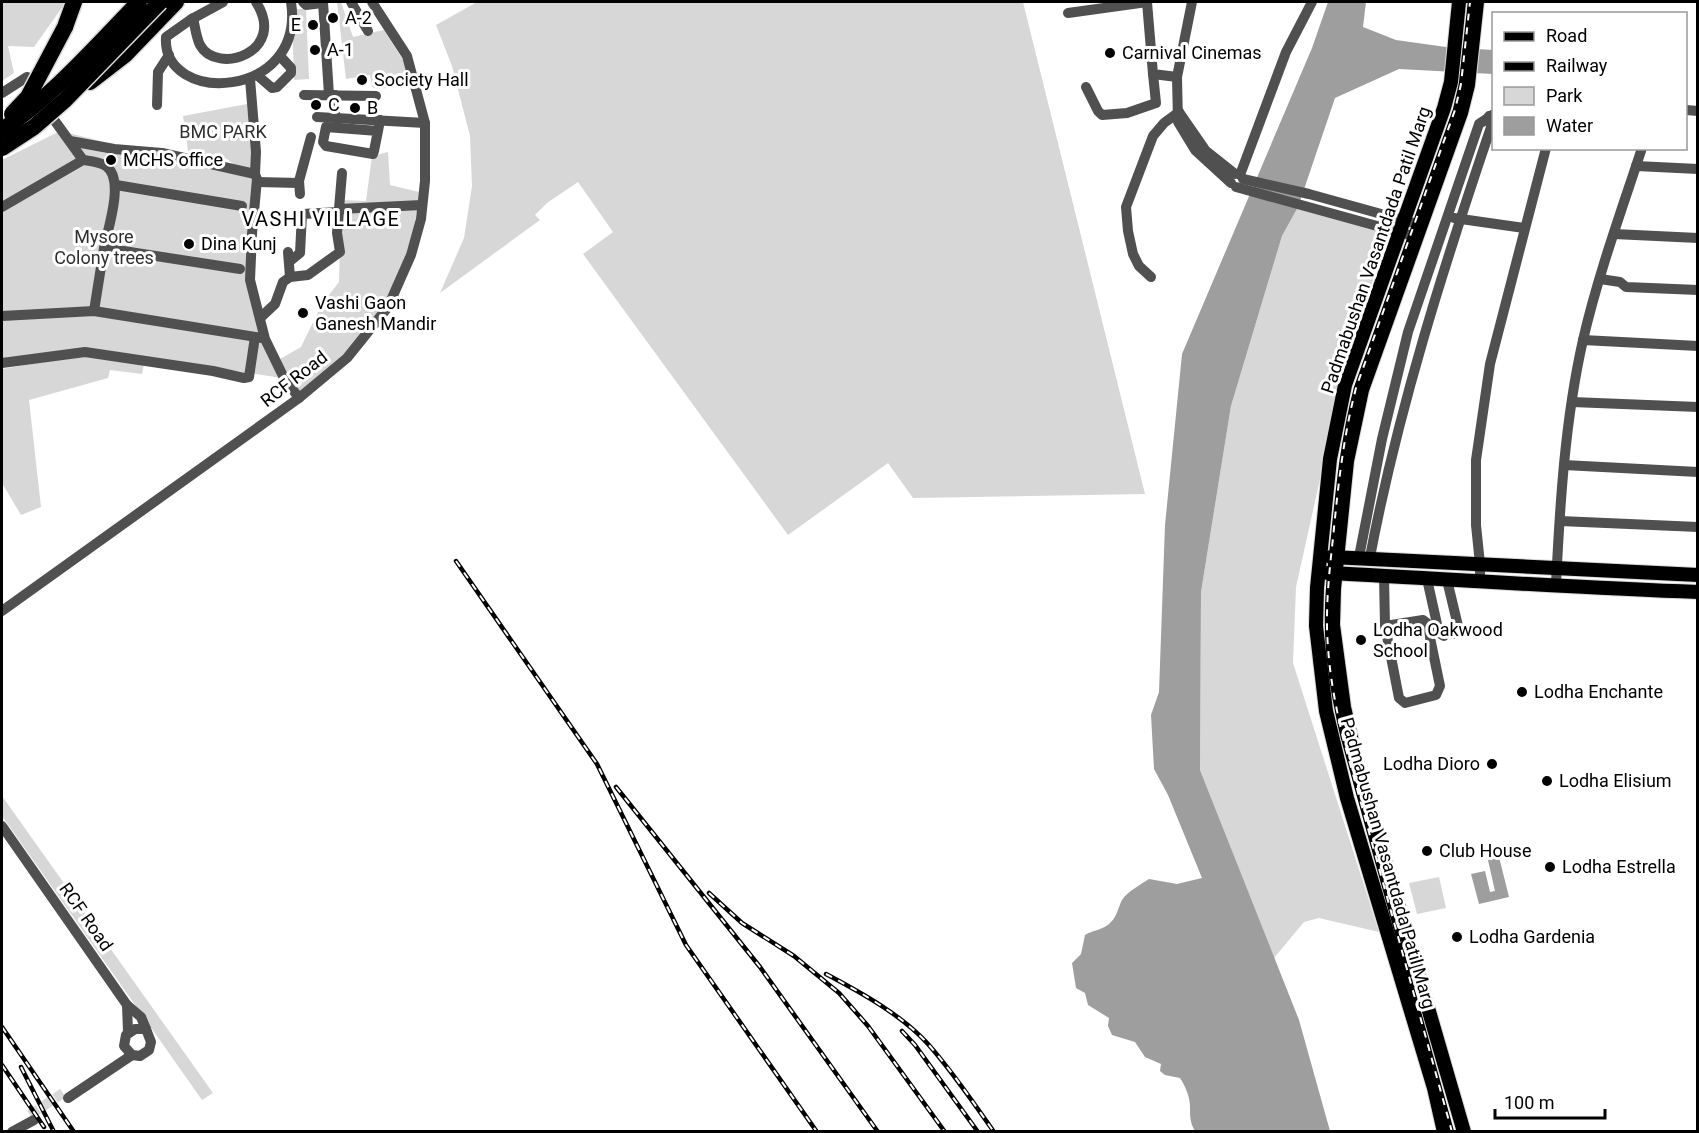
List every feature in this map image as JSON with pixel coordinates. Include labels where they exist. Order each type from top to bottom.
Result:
[{"type":"highway","points":[[2,128],[28,97],[65,27],[74,2]]},
{"type":"highway","points":[[2,128],[25,114],[55,89],[139,2]]},
{"type":"highway","points":[[65,100],[160,2]]},
{"type":"highway","points":[[2,148],[34,127],[65,100],[125,55],[176,2]]},
{"type":"main road","name":"Padmabushan Vasantdada Patil Marg","points":[[1444,1131],[1434,1088],[1347,798],[1326,711],[1316,626],[1318,573],[1330,459],[1345,385],[1444,108],[1450,82],[1459,2]]},
{"type":"main road","name":"Padmabushan Vasantdada Patil Marg","points":[[1463,1129],[1364,793],[1344,707],[1333,625],[1347,461],[1362,390],[1461,113],[1468,85],[1477,2]]},
{"type":"main road","points":[[1320,556],[1698,575]]},
{"type":"main road","points":[[1318,573],[1698,592]]},
{"type":"main road","points":[[1444,1131],[1463,1129]]},
{"type":"street","points":[[223,2],[193,18],[166,37],[169,55],[182,74],[200,81],[220,84],[253,77],[280,56],[290,36],[291,2]]},
{"type":"street","points":[[193,18],[200,44],[205,52],[220,58],[240,57],[257,47],[263,37],[265,26],[263,12],[256,2]]},
{"type":"street","points":[[303,2],[306,5],[323,2],[335,118]]},
{"type":"street","points":[[351,2],[368,31]]},
{"type":"street","name":"RCF Road","points":[[2,611],[299,398],[347,358],[388,307],[411,255],[421,219],[425,181],[425,123],[407,56],[372,2]]},
{"type":"street","points":[[1068,13],[1147,2],[1156,103],[1126,113],[1102,115],[1086,87]]},
{"type":"street","points":[[1192,2],[1177,77],[1178,122],[1195,150],[1241,181],[1419,231]]},
{"type":"street","points":[[1241,181],[1286,52],[1312,2]]},
{"type":"street","points":[[157,105],[158,72],[169,55]]},
{"type":"street","points":[[253,77],[272,88],[276,87],[292,71],[280,56]]},
{"type":"street","points":[[1153,74],[1177,77]]},
{"type":"street","points":[[2,93],[27,77],[53,119],[83,160],[105,165],[114,174],[116,185],[94,311]]},
{"type":"street","points":[[2,363],[85,352],[249,377],[260,338],[260,318],[250,280],[256,178],[253,77]]},
{"type":"street","points":[[304,95],[376,96]]},
{"type":"street","points":[[1151,277],[1139,266],[1133,254],[1126,207],[1153,136],[1164,123],[1179,112]]},
{"type":"street","points":[[1364,557],[1380,450],[1408,332],[1479,124],[1491,115]]},
{"type":"street","points":[[1364,557],[1424,337],[1491,127],[1491,115]]},
{"type":"street","points":[[317,117],[379,126]]},
{"type":"street","points":[[379,126],[374,151],[370,155],[326,146],[323,142],[326,128],[425,123]]},
{"type":"street","points":[[70,141],[114,149],[162,153],[300,189],[310,137]]},
{"type":"street","points":[[1479,581],[1476,460],[1490,364],[1545,150]]},
{"type":"street","points":[[1556,584],[1564,465],[1583,340],[1641,150]]},
{"type":"street","points":[[2,207],[83,160]]},
{"type":"street","points":[[1636,166],[1698,169]]},
{"type":"street","points":[[260,318],[274,304],[283,282],[290,277],[308,275],[340,252],[337,233],[342,173]]},
{"type":"street","points":[[116,185],[242,206]]},
{"type":"street","points":[[290,277],[288,257],[300,254],[302,214],[422,205]]},
{"type":"street","points":[[1449,216],[1460,220],[1524,228]]},
{"type":"street","points":[[1614,234],[1698,238]]},
{"type":"street","points":[[104,248],[240,269]]},
{"type":"street","points":[[1600,279],[1620,282],[1626,287],[1698,290]]},
{"type":"street","points":[[2,316],[94,311],[260,338],[299,398]]},
{"type":"street","points":[[1408,332],[1424,337]]},
{"type":"street","points":[[1583,340],[1698,346]]},
{"type":"street","points":[[1572,402],[1698,407]]},
{"type":"street","points":[[1380,450],[1391,453]]},
{"type":"street","points":[[1564,465],[1698,472]]},
{"type":"street","points":[[1560,521],[1698,527]]},
{"type":"street","points":[[1384,576],[1385,626],[1399,698],[1405,704],[1436,694],[1440,686],[1427,623],[1422,620],[1385,626]]},
{"type":"street","points":[[1427,579],[1440,633],[1448,634],[1458,630],[1458,626],[1447,580]]},
{"type":"street","name":"RCF Road","points":[[2,826],[127,1005],[141,1017],[146,1029]]},
{"type":"street","points":[[127,1005],[128,1032],[124,1039],[129,1052],[140,1056],[149,1050],[152,1042],[146,1029],[135,1029],[128,1032]]},
{"type":"street","points":[[66,1095],[129,1052]]},
{"type":"street","points":[[15,1130],[32,1117]]},
{"type":"green space","points":[[2,2],[66,2],[34,47],[8,46],[14,73],[2,81]]},
{"type":"green space","points":[[337,2],[341,2],[353,37],[384,30],[404,62],[411,86],[377,89],[372,87],[370,75],[346,79]]},
{"type":"green space","points":[[477,2],[1023,2],[1145,494],[913,498],[888,463],[788,535],[583,254],[613,232],[578,182],[547,203],[535,215],[540,220],[440,293],[464,238],[472,186],[470,136],[452,66],[436,25]]},
{"type":"green space","points":[[292,9],[306,9],[309,79],[294,80]]},
{"type":"green space","name":"Mysore Colony trees","points":[[247,104],[254,179],[250,280],[282,378],[88,348],[2,359],[2,160],[60,131],[252,178],[227,159],[188,151],[183,116]]},
{"type":"green space","points":[[388,152],[390,185],[419,192],[417,213],[406,255],[387,296],[363,334],[338,362],[300,393],[287,376],[280,359],[301,347],[322,304],[339,282],[341,200],[366,201],[372,156]]},
{"type":"green space","points":[[1298,207],[1387,233],[1340,389],[1296,587],[1293,663],[1379,932],[1319,918],[1304,922],[1274,958],[1200,770],[1201,592],[1231,406],[1282,236]]},
{"type":"green space","points":[[91,354],[144,364],[142,374],[110,370],[108,378],[29,400],[41,507],[21,515],[2,483],[2,369]]},
{"type":"green space","points":[[2,796],[213,1093],[202,1100],[2,816]]},
{"type":"green space","points":[[1439,877],[1446,908],[1417,914],[1409,883]]},
{"type":"water","points":[[1328,2],[1366,2],[1363,27],[1396,40],[1446,47],[1492,50],[1492,74],[1399,69],[1335,98],[1298,207],[1282,236],[1231,406],[1201,592],[1200,770],[1299,1020],[1330,1131],[1195,1131],[1188,1095],[1180,1078],[1165,1075],[1160,1071],[1161,1064],[1145,1057],[1135,1042],[1112,1035],[1108,1026],[1109,1018],[1088,1005],[1085,993],[1076,988],[1072,963],[1081,954],[1085,935],[1108,925],[1115,917],[1122,900],[1138,886],[1149,879],[1177,884],[1202,878],[1168,795],[1154,769],[1151,715],[1159,692],[1165,525],[1182,354],[1312,48]]},
{"type":"water","points":[[1498,853],[1509,897],[1479,904],[1471,874],[1485,871],[1490,892],[1495,891],[1487,856]]},
{"type":"tunnel","points":[[30,1115],[63,1093]]},
{"type":"railway","points":[[1452,1132],[1343,738],[1330,670],[1327,620],[1337,500],[1351,407],[1455,110],[1461,84],[1470,2]]},
{"type":"railway","points":[[456,561],[597,764],[686,945],[817,1132]]},
{"type":"railway","points":[[616,787],[760,967],[878,1132]]},
{"type":"railway","points":[[709,893],[742,923],[794,956],[839,993],[868,1026],[945,1132]]},
{"type":"railway","points":[[826,974],[880,1005],[918,1033],[962,1087],[994,1132]]},
{"type":"railway","points":[[2,1027],[74,1132]]},
{"type":"railway","points":[[902,1031],[915,1045],[978,1132]]},
{"type":"railway","points":[[2,1065],[44,1127]]},
{"type":"railway","points":[[21,1067],[54,1132]]},
{"type":"place","name":"A-2","points":[[333,18]]},
{"type":"place","name":"E","points":[[313,25]]},
{"type":"place","name":"A-1","points":[[315,50]]},
{"type":"place","name":"Carnival Cinemas","points":[[1110,53]]},
{"type":"place","name":"Society Hall","points":[[362,80]]},
{"type":"place","name":"C","points":[[316,105]]},
{"type":"place","name":"B","points":[[355,108]]},
{"type":"place","name":"MCHS office","points":[[111,160]]},
{"type":"place","name":"Dina Kunj","points":[[189,244]]},
{"type":"place","name":"Vashi Gaon Ganesh Mandir","points":[[303,313]]},
{"type":"place","name":"Lodha Oakwood School","points":[[1361,640]]},
{"type":"place","name":"Lodha Enchante","points":[[1522,692]]},
{"type":"place","name":"Lodha Dioro","points":[[1492,764]]},
{"type":"place","name":"Lodha Elisium","points":[[1547,781]]},
{"type":"place","name":"Club House","points":[[1427,851]]},
{"type":"place","name":"Lodha Estrella","points":[[1550,867]]},
{"type":"place","name":"Lodha Gardenia","points":[[1457,937]]},
{"type":"district","name":"VASHI VILLAGE","points":[[321,219]]},
{"type":"park label","name":"BMC PARK","points":[[223,132]]}]
